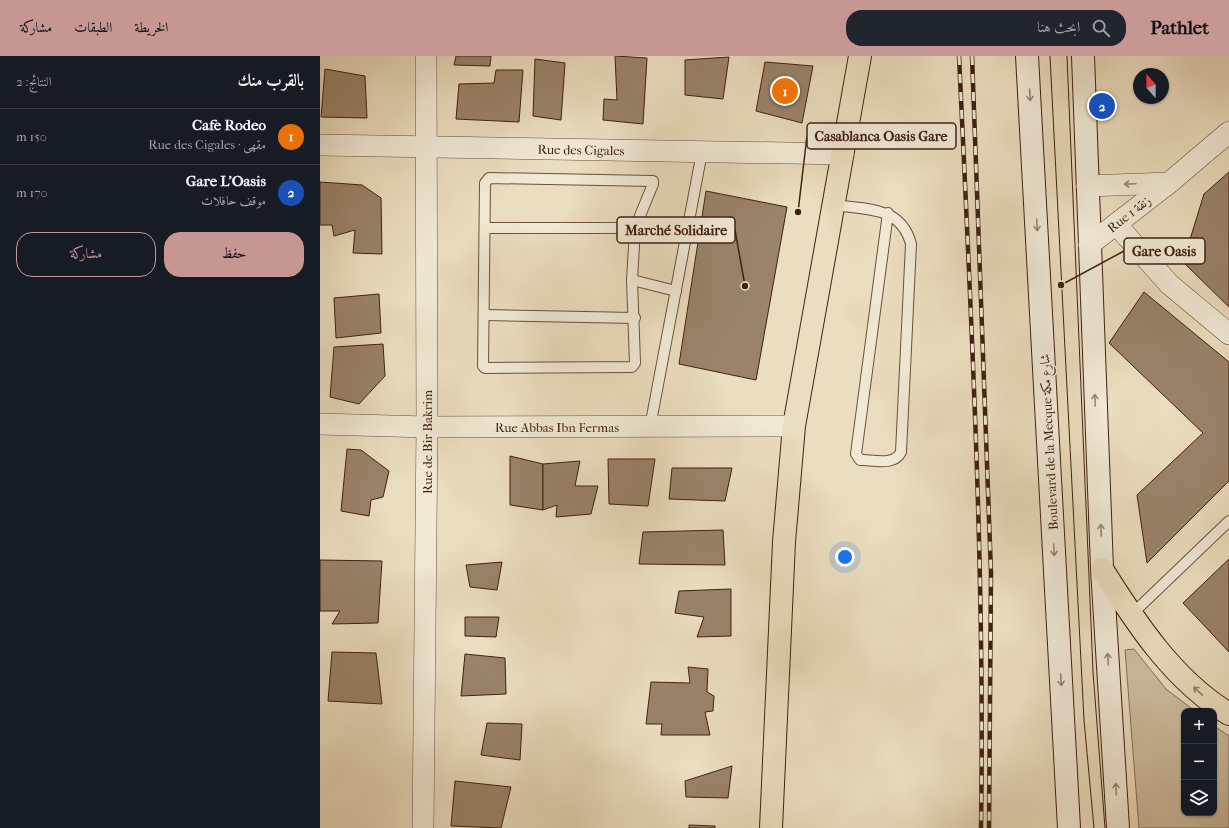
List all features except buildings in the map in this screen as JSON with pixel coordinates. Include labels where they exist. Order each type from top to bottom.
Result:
[{"type":"main road","points":[[771,828],[784,542],[794,426],[835,205],[860,56]]},
{"type":"main road","name":"Boulevard de la Mecque شارع مكة","points":[[1027,56],[1069,828]]},
{"type":"main road","points":[[1083,56],[1102,569],[1118,828]]},
{"type":"main road","points":[[1102,569],[1148,639],[1181,676],[1211,703],[1229,714]]},
{"type":"street","name":"Rue de Bir Bakrim","points":[[423,828],[427,427],[426,56]]},
{"type":"street","name":"Rue 1 زنقة","points":[[1089,245],[1169,182],[1229,132]]},
{"type":"street","name":"Rue des Cigales","points":[[320,145],[843,154]]},
{"type":"street","name":"Rue 1 زنقة","points":[[1087,186],[1169,182]]},
{"type":"street","points":[[1116,224],[1169,284],[1229,334]]},
{"type":"street","name":"Rue Abbas Ibn Fermas","points":[[320,424],[427,427],[794,426]]},
{"type":"lane","points":[[650,427],[702,152]]},
{"type":"lane","points":[[489,178],[651,180],[653,184],[635,228],[632,280],[635,318],[635,363],[632,367],[486,368],[483,363],[485,228],[485,183],[489,178]]},
{"type":"lane","points":[[835,205],[888,213],[904,226],[911,244],[901,452],[899,456],[890,461],[860,460],[856,454],[888,213]]},
{"type":"lane","points":[[485,228],[635,228]]},
{"type":"lane","points":[[632,280],[676,291]]},
{"type":"lane","points":[[484,315],[635,318]]},
{"type":"lane","points":[[1131,615],[1229,521]]},
{"type":"shaded area","points":[[1134,649],[1166,689],[1191,708],[1181,708],[1181,816],[1217,816],[1217,728],[1229,736],[1229,828],[1139,828],[1125,650]]},
{"type":"tram line","points":[[1050,56],[1084,720],[1094,828]]},
{"type":"tram line","points":[[1067,56],[1093,672],[1105,828]]},
{"type":"railway","points":[[959,56],[979,538],[982,731],[981,828]]},
{"type":"railway","points":[[972,56],[991,573],[989,828]]},
{"type":"place","name":"Cafe Rodeo","points":[[785,91]]},
{"type":"place","name":"Gare L'Oasis","points":[[1102,106]]},
{"type":"place","name":"Casablanca Oasis Gare","points":[[798,212]]},
{"type":"place","name":"Gare Oasis","points":[[1061,285]]},
{"type":"place","name":"Marché Solidaire","points":[[745,286]]}]
